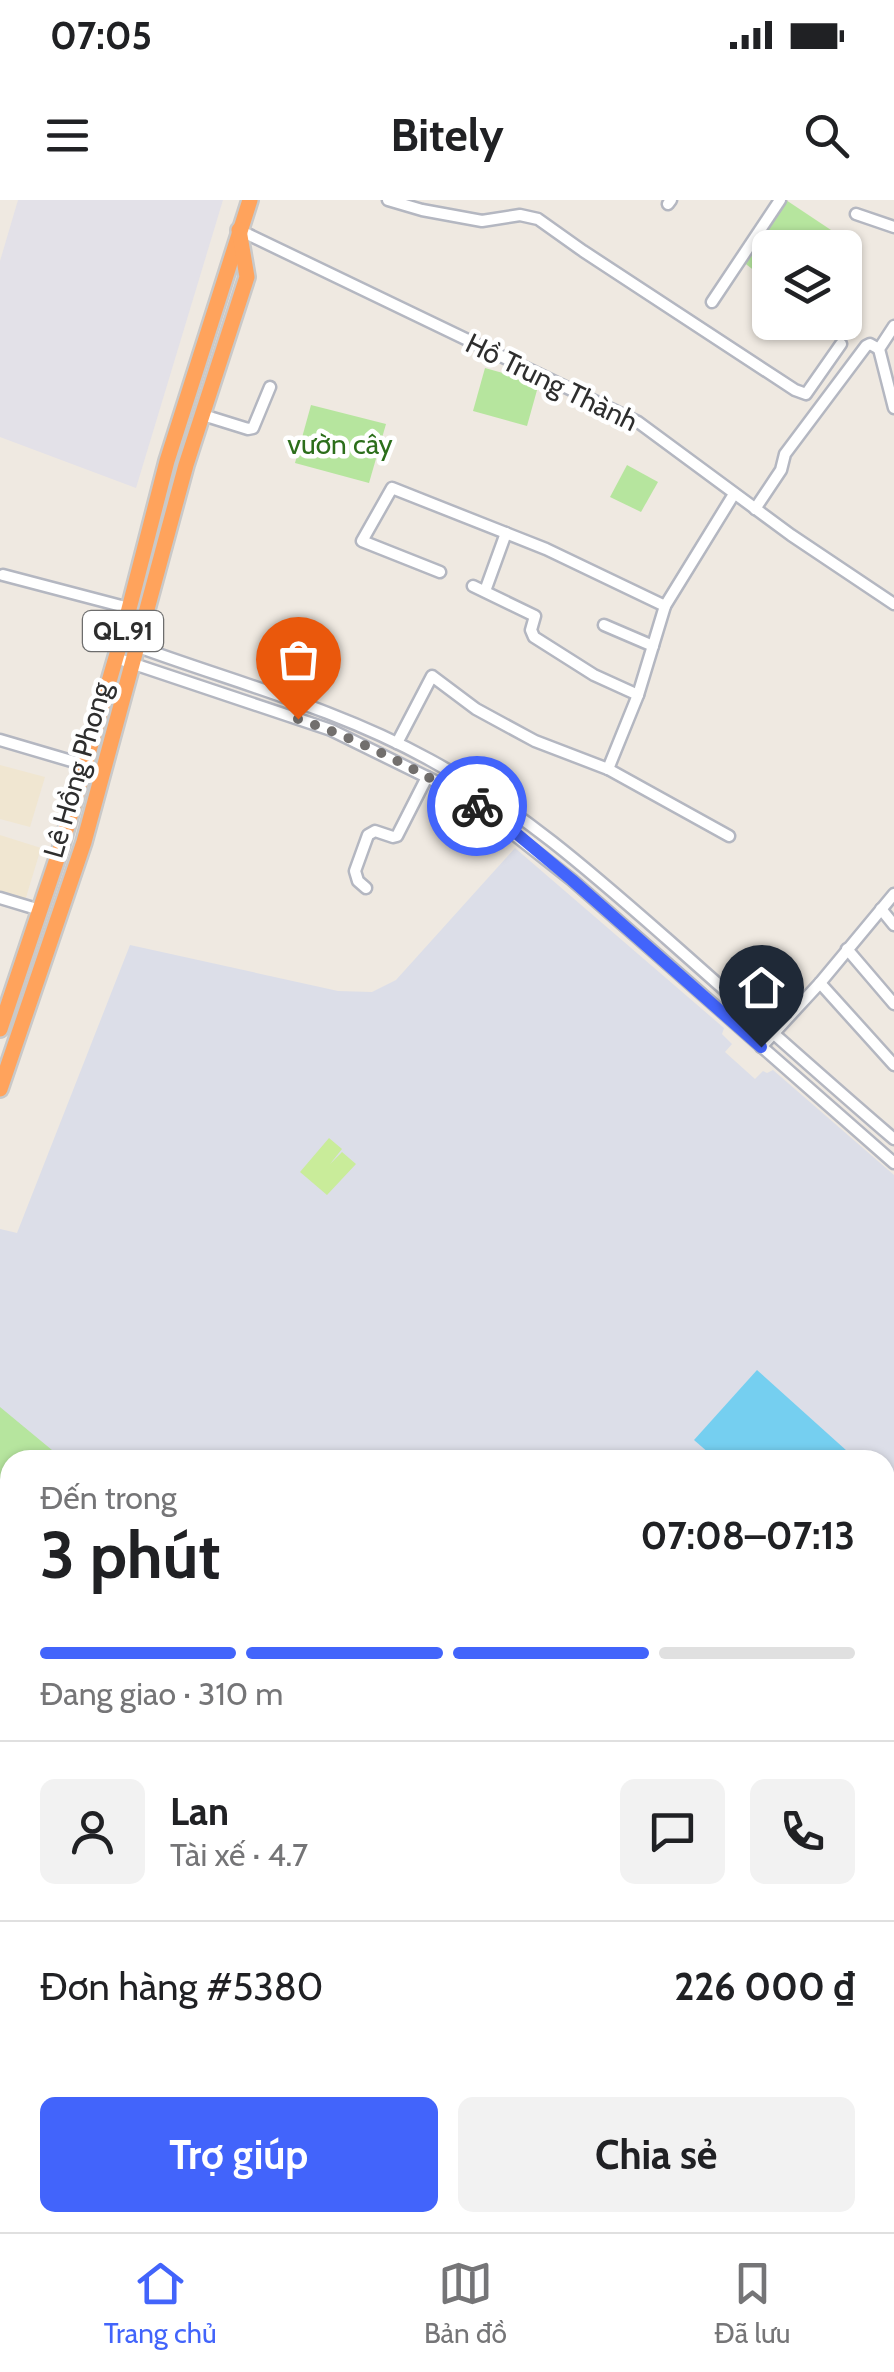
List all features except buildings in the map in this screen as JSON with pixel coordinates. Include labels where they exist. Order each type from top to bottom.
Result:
[{"type":"highway","name":"Lê Hồng Phong","points":[[0,1029],[85,765],[167,461],[250,200]]},
{"type":"highway","name":"Lê Hồng Phong","points":[[0,1089],[84,842],[186,465],[247,277],[239,230]]},
{"type":"highway","points":[[167,461],[186,465]]},
{"type":"street","points":[[388,200],[482,222],[520,215],[538,219],[806,394],[841,344]]},
{"type":"street","points":[[712,302],[780,200]]},
{"type":"street","points":[[856,214],[894,227]]},
{"type":"street","name":"Hồ Trung Thành","points":[[239,230],[638,422],[755,509],[894,604]]},
{"type":"street","points":[[894,326],[880,348],[894,408]]},
{"type":"street","points":[[755,509],[781,470],[785,454],[866,346],[880,348]]},
{"type":"street","points":[[202,416],[253,428],[270,387]]},
{"type":"street","points":[[440,572],[362,541],[392,488],[546,549],[665,606]]},
{"type":"street","points":[[608,770],[638,695],[665,606],[734,494]]},
{"type":"street","points":[[485,592],[506,533]]},
{"type":"street","points":[[3,575],[129,608]]},
{"type":"street","points":[[472,586],[535,616],[531,630],[534,637],[594,675],[638,695]]},
{"type":"street","points":[[604,626],[653,646]]},
{"type":"street","points":[[121,640],[136,655],[331,730],[470,802],[517,834],[894,1163]]},
{"type":"street","points":[[116,658],[136,655],[340,716],[430,760],[497,801],[605,886],[894,1139]]},
{"type":"street","points":[[396,743],[432,676],[476,710],[535,741],[608,770],[729,836]]},
{"type":"street","points":[[0,740],[85,765]]},
{"type":"street","points":[[366,888],[355,871],[368,835],[375,831],[397,836],[427,777]]},
{"type":"street","points":[[594,900],[605,886]]},
{"type":"street","points":[[761,1047],[894,894]]},
{"type":"street","points":[[0,898],[40,910]]},
{"type":"street","points":[[882,909],[894,924]]},
{"type":"street","points":[[847,950],[894,1004]]},
{"type":"street","points":[[820,983],[894,1065]]},
{"type":"shaded area","points":[[18,200],[223,200],[136,488],[0,437],[0,261]]},
{"type":"shaded area","points":[[0,765],[45,777],[30,827],[0,819]]},
{"type":"shaded area","points":[[0,835],[41,848],[24,904],[0,896]]},
{"type":"shaded area","points":[[515,848],[724,1028],[722,1034],[732,1044],[725,1052],[755,1079],[763,1071],[773,1070],[894,1175],[894,1450],[0,1450],[0,1229],[17,1233],[130,945],[338,991],[372,992],[396,980]]},
{"type":"green space","points":[[782,200],[786,200],[831,230],[762,230]]},
{"type":"green space","points":[[752,246],[752,269],[742,261]]},
{"type":"green space","points":[[485,368],[539,383],[527,426],[473,411]]},
{"type":"green space","name":"vườn cây","points":[[311,405],[386,424],[369,483],[295,463]]},
{"type":"green space","points":[[627,465],[658,482],[641,512],[610,497]]},
{"type":"green space","points":[[329,1138],[342,1149],[330,1164],[342,1152],[356,1164],[327,1195],[300,1172]]},
{"type":"green space","points":[[0,1407],[52,1450],[0,1450]]},
{"type":"water","points":[[757,1370],[846,1450],[706,1450],[694,1440]]},
{"type":"way so far","points":[[298,719],[366,746],[477,806]]},
{"type":"route","points":[[477,806],[572,880],[761,1047]]}]
